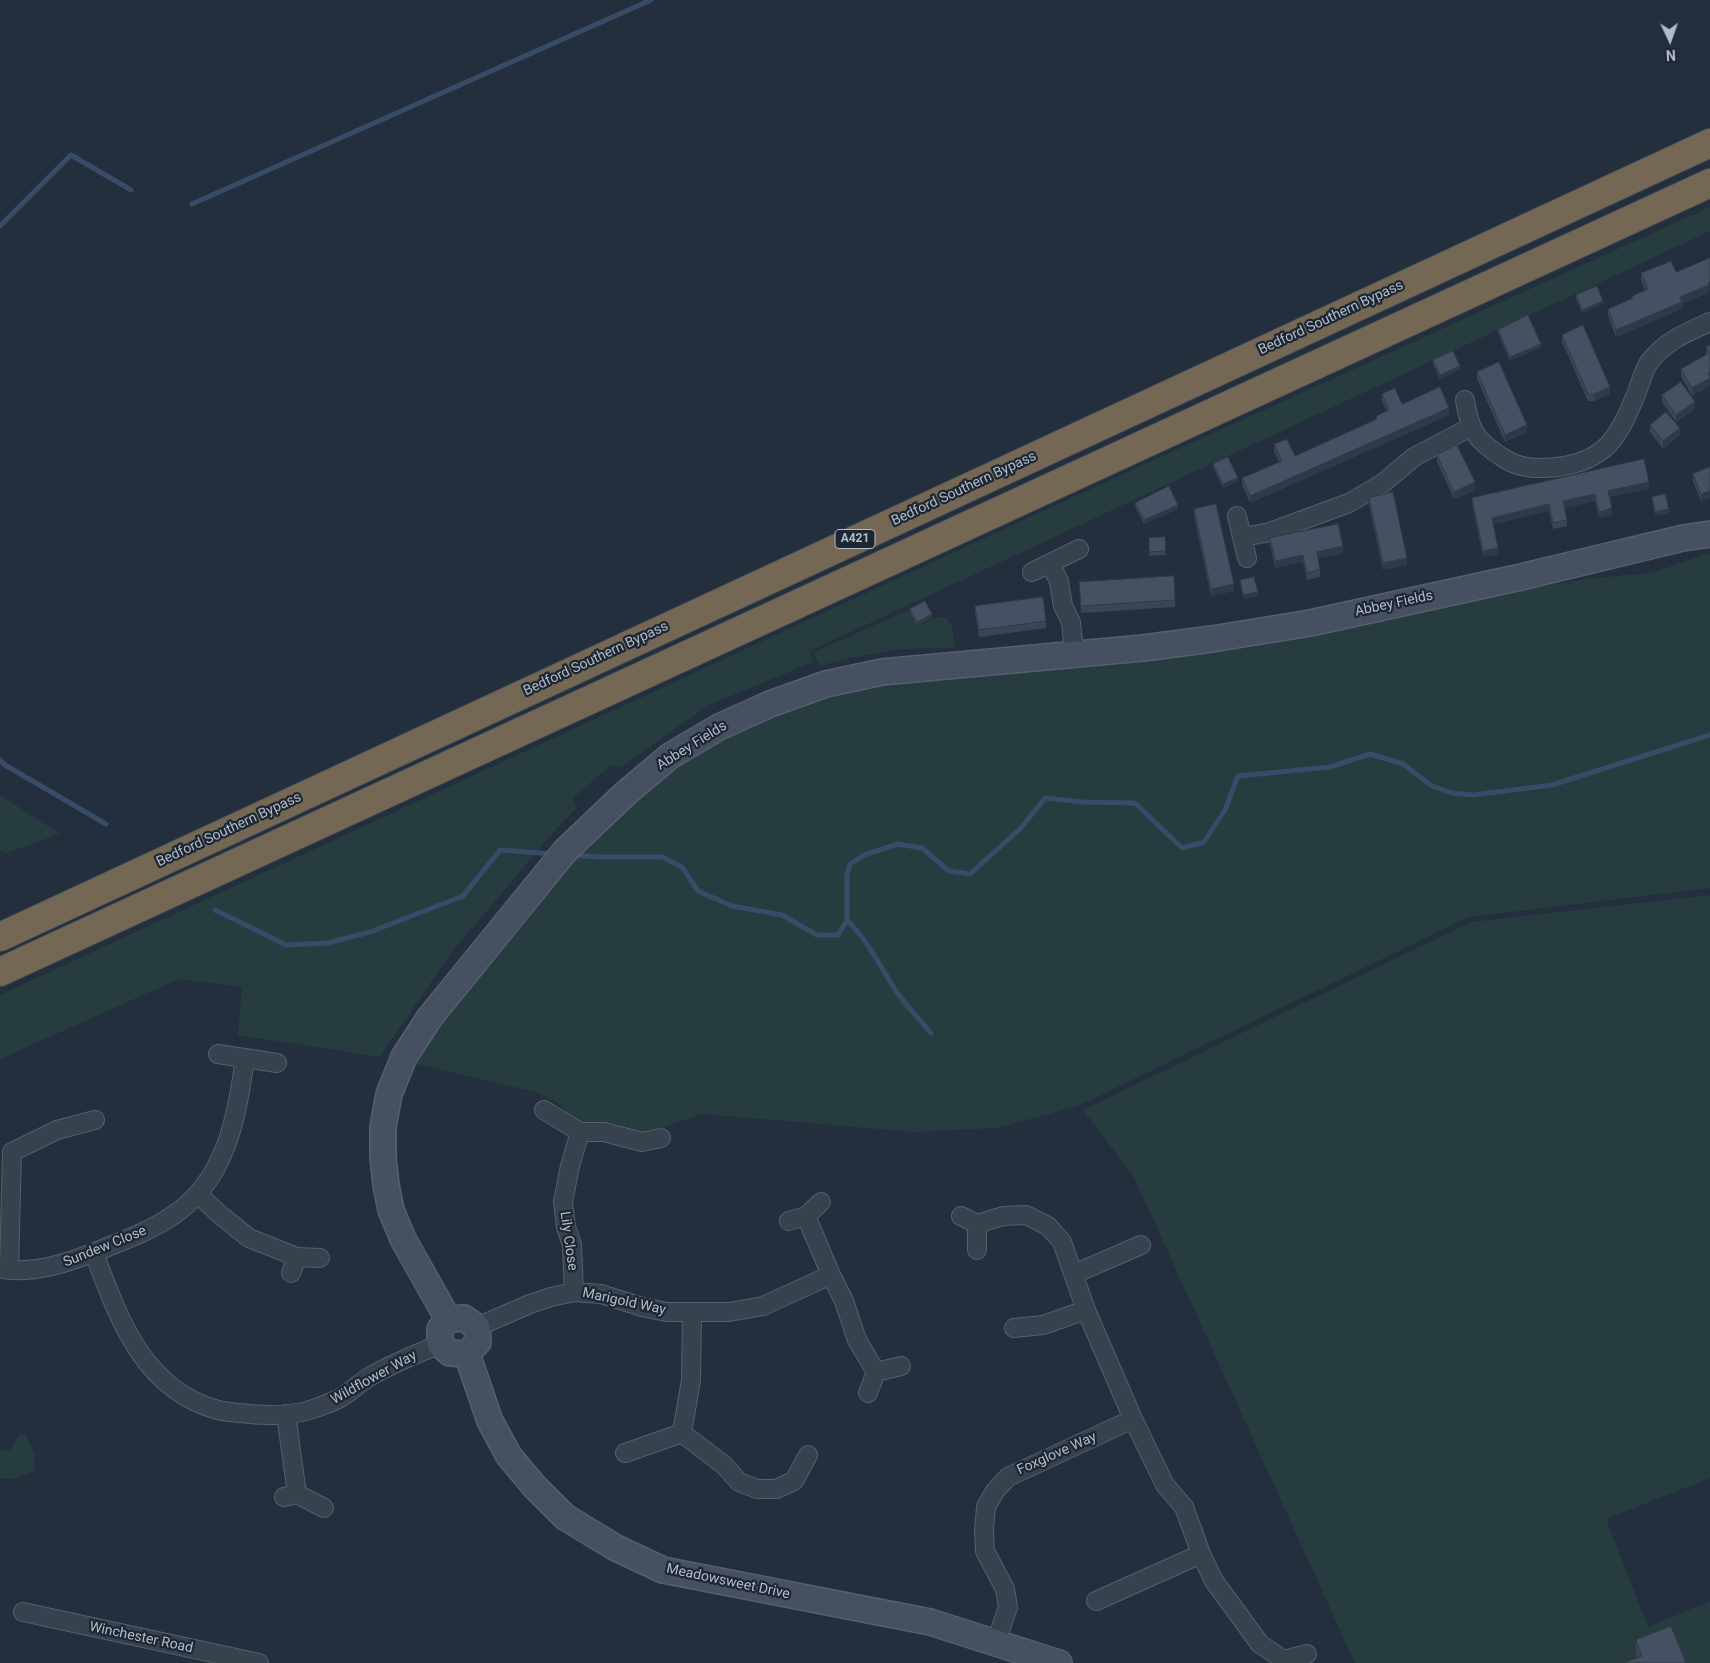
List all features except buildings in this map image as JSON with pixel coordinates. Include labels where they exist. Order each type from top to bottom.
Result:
[{"type":"highway","name":"Bedford Southern Bypass","points":[[0,937],[1710,143]]},
{"type":"highway","name":"A421","points":[[0,972],[1710,184]]},
{"type":"street","points":[[1465,400],[1471,427],[1476,437],[1509,462],[1539,469],[1575,465],[1610,443],[1619,433],[1648,364],[1662,348],[1682,334],[1710,322]]},
{"type":"street","points":[[1243,537],[1270,532],[1349,503],[1383,483],[1414,457],[1471,427]]},
{"type":"street","points":[[1238,516],[1247,558]]},
{"type":"street","name":"Abbey Fields","points":[[448,1319],[403,1239],[391,1210],[383,1157],[383,1127],[389,1094],[404,1057],[430,1017],[529,893],[565,851],[626,792],[670,756],[719,727],[770,704],[826,684],[882,672],[1173,644],[1310,623],[1521,577],[1684,538],[1710,534]]},
{"type":"street","points":[[1032,572],[1079,549]]},
{"type":"street","points":[[1050,563],[1059,581],[1063,606],[1071,622],[1074,653]]},
{"type":"street","points":[[218,1054],[277,1063]]},
{"type":"street","name":"Sundew Close","points":[[5,1270],[30,1270],[56,1266],[139,1235],[174,1216],[198,1194],[218,1165],[231,1135],[240,1098],[245,1058]]},
{"type":"street","points":[[544,1110],[580,1132],[604,1132],[642,1142],[661,1138]]},
{"type":"street","points":[[5,1270],[6,1149],[57,1130],[95,1120]]},
{"type":"street","name":"Lily Close","points":[[574,1292],[572,1245],[566,1227],[563,1202],[570,1166],[580,1132]]},
{"type":"street","points":[[198,1194],[249,1238],[297,1257],[320,1258]]},
{"type":"street","points":[[789,1221],[806,1216],[821,1202]]},
{"type":"street","points":[[961,1216],[977,1224],[1003,1216],[1026,1215],[1048,1226],[1062,1242],[1086,1310],[1133,1419],[1165,1484],[1184,1507],[1201,1554],[1214,1581],[1260,1644],[1284,1662],[1307,1654]]},
{"type":"street","points":[[806,1216],[844,1301],[857,1340],[876,1372]]},
{"type":"street","points":[[977,1224],[977,1250]]},
{"type":"street","points":[[1074,1274],[1142,1245]]},
{"type":"street","name":"Wildflower Way","points":[[94,1253],[114,1306],[132,1341],[148,1365],[168,1384],[187,1398],[218,1410],[258,1416],[314,1409],[340,1398],[371,1376],[440,1344]]},
{"type":"street","points":[[291,1273],[297,1257]]},
{"type":"street","name":"Marigold Way","points":[[477,1327],[530,1304],[574,1292],[601,1294],[650,1309],[667,1312],[729,1312],[763,1306],[831,1275]]},
{"type":"street","points":[[1014,1328],[1043,1325],[1086,1310]]},
{"type":"street","points":[[682,1433],[691,1380],[692,1313]]},
{"type":"street","points":[[464,1318],[477,1327],[478,1342],[467,1354],[450,1353],[440,1344],[440,1329],[448,1319],[464,1318]]},
{"type":"street","name":"Meadowsweet Drive","points":[[467,1354],[490,1421],[509,1456],[565,1518],[616,1548],[663,1570],[930,1622],[1059,1663]]},
{"type":"street","points":[[876,1372],[901,1366]]},
{"type":"street","points":[[868,1393],[876,1372]]},
{"type":"street","points":[[286,1414],[290,1495],[324,1508]]},
{"type":"street","name":"Foxglove Way","points":[[996,1642],[1008,1607],[1005,1589],[985,1551],[986,1506],[995,1491],[1008,1477],[1133,1419]]},
{"type":"street","points":[[625,1453],[682,1433]]},
{"type":"street","points":[[682,1433],[725,1466],[739,1482],[757,1489],[776,1489],[797,1485],[808,1454]]},
{"type":"street","points":[[1096,1600],[1201,1554]]},
{"type":"street","name":"Winchester Road","points":[[23,1612],[237,1661],[259,1663]]},
{"type":"green space","points":[[1710,207],[1710,231],[810,651],[813,662],[709,705],[620,768],[611,765],[573,798],[576,809],[557,828],[451,953],[380,1057],[238,1035],[242,987],[179,979],[0,1059],[0,995],[1099,485]]},
{"type":"green space","points":[[1710,553],[1710,888],[1469,917],[1078,1106],[997,1128],[913,1132],[703,1114],[641,1134],[606,1122],[580,1126],[558,1103],[536,1092],[412,1063],[529,906],[648,788],[724,732],[786,705],[883,680],[1218,644],[1585,579],[1651,573]]},
{"type":"green space","points":[[909,610],[917,627],[938,617],[947,618],[952,626],[955,648],[901,649],[849,658],[819,666],[814,652]]},
{"type":"green space","points":[[0,795],[60,834],[7,853],[0,851]]},
{"type":"green space","points":[[1710,895],[1710,1478],[1606,1519],[1648,1627],[1710,1601],[1710,1663],[1355,1663],[1134,1177],[1083,1110],[1471,922]]},
{"type":"green space","points":[[26,1434],[34,1454],[34,1471],[12,1479],[0,1478],[0,1451],[9,1451],[20,1435]]},
{"type":"waterway","points":[[192,204],[651,0]]},
{"type":"waterway","points":[[0,226],[71,155],[131,190]]},
{"type":"waterway","points":[[572,855],[662,857],[682,867],[698,891],[732,906],[782,915],[817,935],[838,935],[847,920],[847,875],[850,864],[864,855],[898,844],[922,848],[949,871],[970,874],[1021,828],[1045,798],[1083,802],[1135,803],[1182,848],[1204,842],[1225,810],[1238,776],[1330,767],[1370,754],[1403,764],[1432,786],[1452,793],[1473,795],[1552,785],[1710,735]]},
{"type":"waterway","points":[[0,760],[5,765],[106,824]]},
{"type":"waterway","points":[[215,910],[286,945],[327,943],[370,932],[463,896],[500,850],[553,854]]},
{"type":"waterway","points":[[847,920],[868,946],[898,994],[931,1033]]}]
